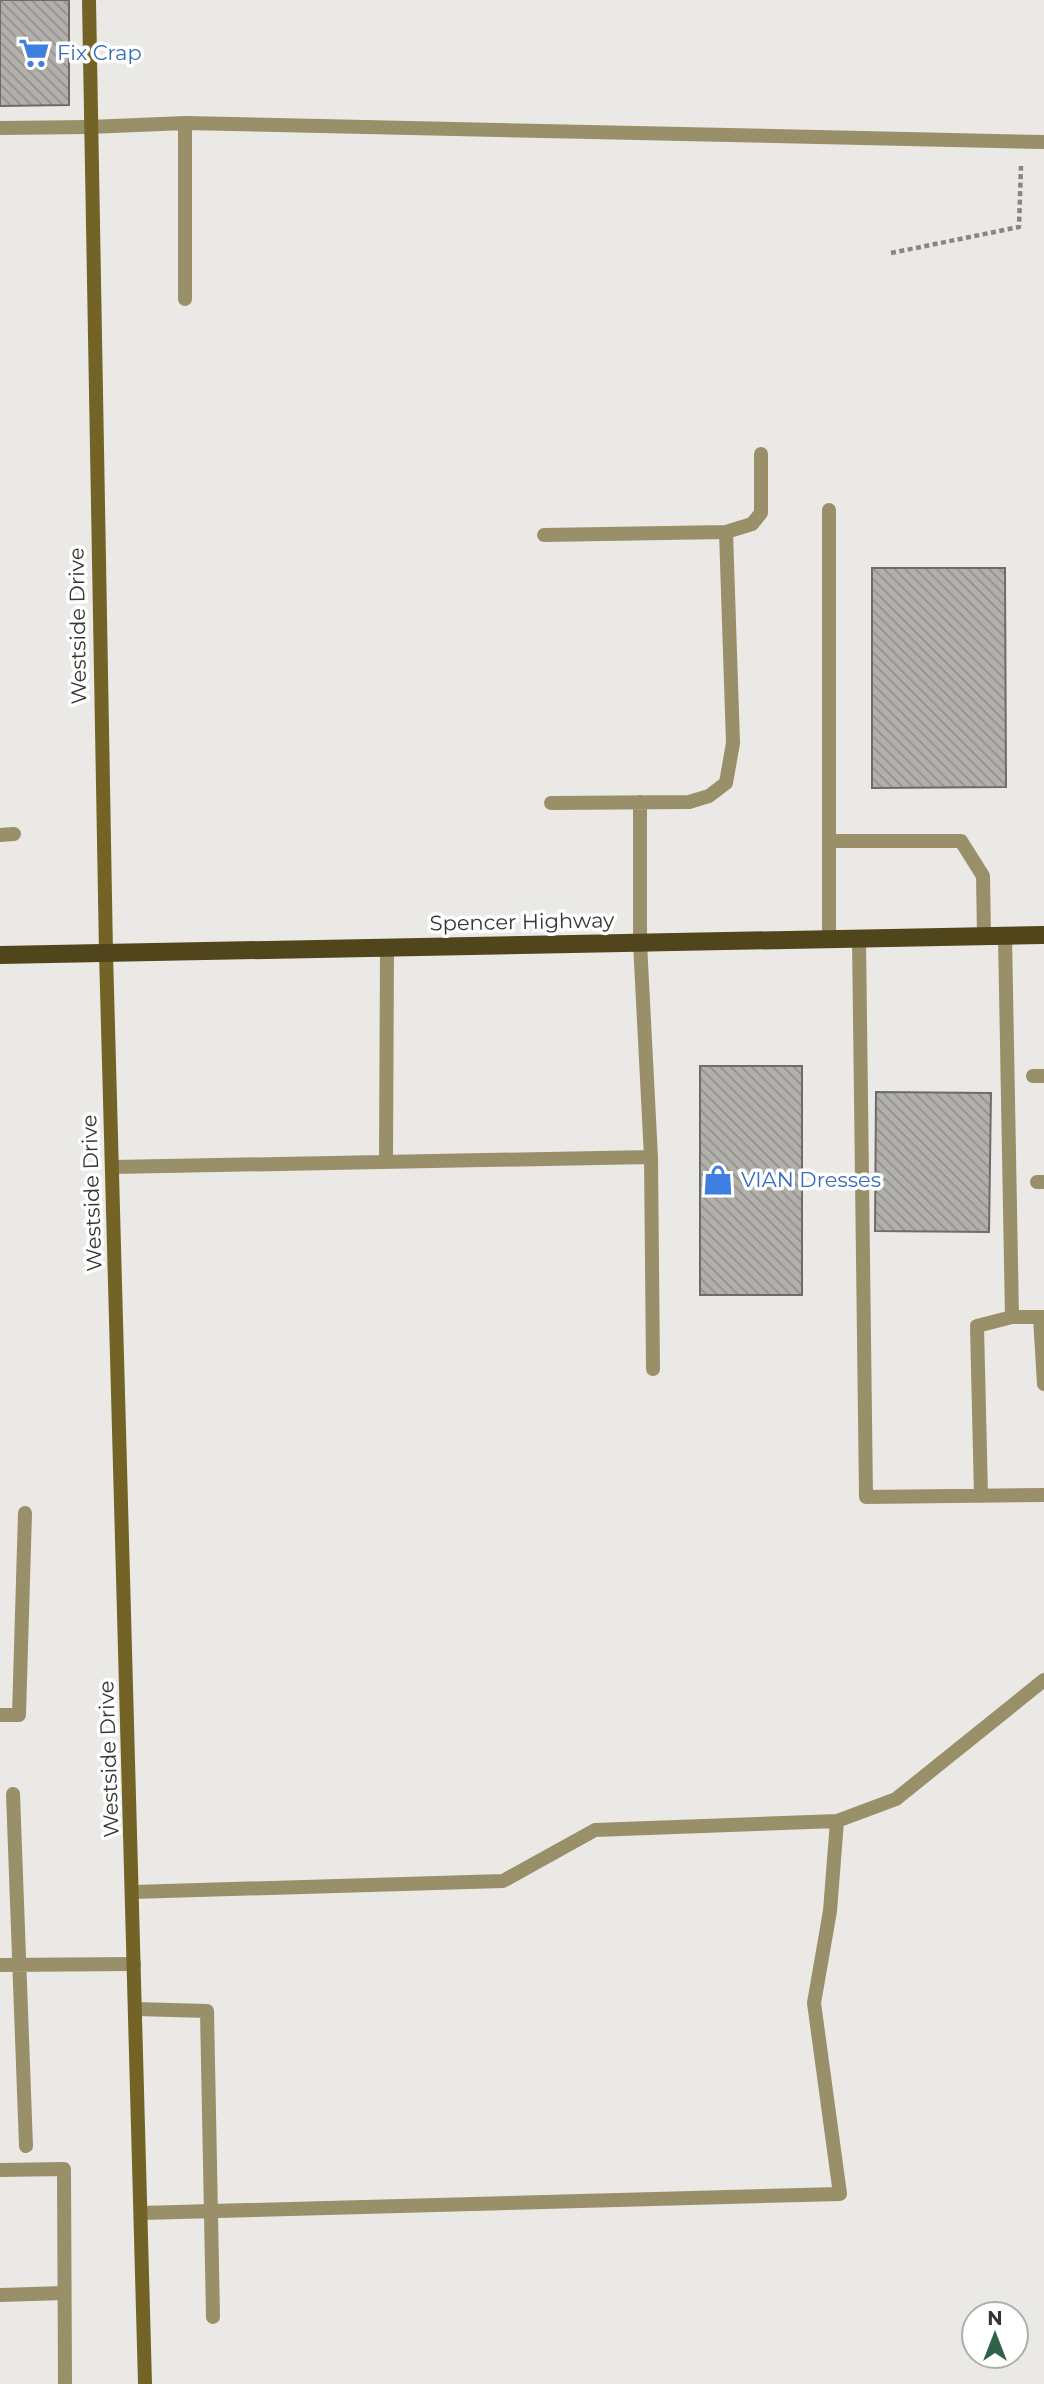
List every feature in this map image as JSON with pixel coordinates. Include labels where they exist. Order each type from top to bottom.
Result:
[{"type":"main road","name":"Spencer Highway","points":[[0,955],[1044,935]]},
{"type":"street","name":"Westside Drive","points":[[89,0],[89,127],[106,953],[145,2384]]},
{"type":"street","points":[[185,123],[185,299]]},
{"type":"street","points":[[0,128],[185,123],[1044,142]]},
{"type":"street","points":[[544,536],[726,533],[752,524],[761,513],[761,454]]},
{"type":"street","points":[[829,510],[829,939]]},
{"type":"street","points":[[551,803],[689,802],[709,796],[726,783],[733,743],[726,533]]},
{"type":"street","points":[[640,802],[640,943],[651,1157],[653,1369]]},
{"type":"street","points":[[830,841],[961,841],[983,876],[984,936]]},
{"type":"street","points":[[1005,936],[1012,1317]]},
{"type":"street","points":[[859,939],[866,1497],[1044,1495]]},
{"type":"street","points":[[386,1162],[387,947]]},
{"type":"street","points":[[113,1167],[651,1157]]},
{"type":"street","points":[[981,1496],[977,1326],[1012,1317],[1042,1317],[1044,1384]]},
{"type":"street","points":[[0,1715],[19,1715],[25,1513]]},
{"type":"street","points":[[133,1892],[503,1881],[595,1830],[837,1821],[896,1799],[1044,1681]]},
{"type":"street","points":[[13,1794],[26,2146]]},
{"type":"street","points":[[141,2213],[840,2194],[814,2003],[830,1911],[837,1821]]},
{"type":"street","points":[[0,1965],[134,1964]]},
{"type":"street","points":[[135,2009],[207,2011],[213,2317]]},
{"type":"street","points":[[0,2170],[64,2169],[65,2384]]},
{"type":"street","points":[[0,2295],[64,2293]]},
{"type":"path","points":[[891,253],[1019,227],[1022,141]]},
{"type":"building","name":"Fix Crap","points":[[0,0],[69,0],[69,105],[0,106]]},
{"type":"building","points":[[872,568],[1005,568],[1006,787],[872,788]]},
{"type":"building","points":[[700,1066],[802,1066],[802,1295],[700,1295]]},
{"type":"building","points":[[876,1092],[991,1093],[989,1232],[875,1231]]},
{"type":"place","name":"Fix Crap","points":[[34,53]]},
{"type":"place","name":"VIAN Dresses","points":[[718,1180]]}]
